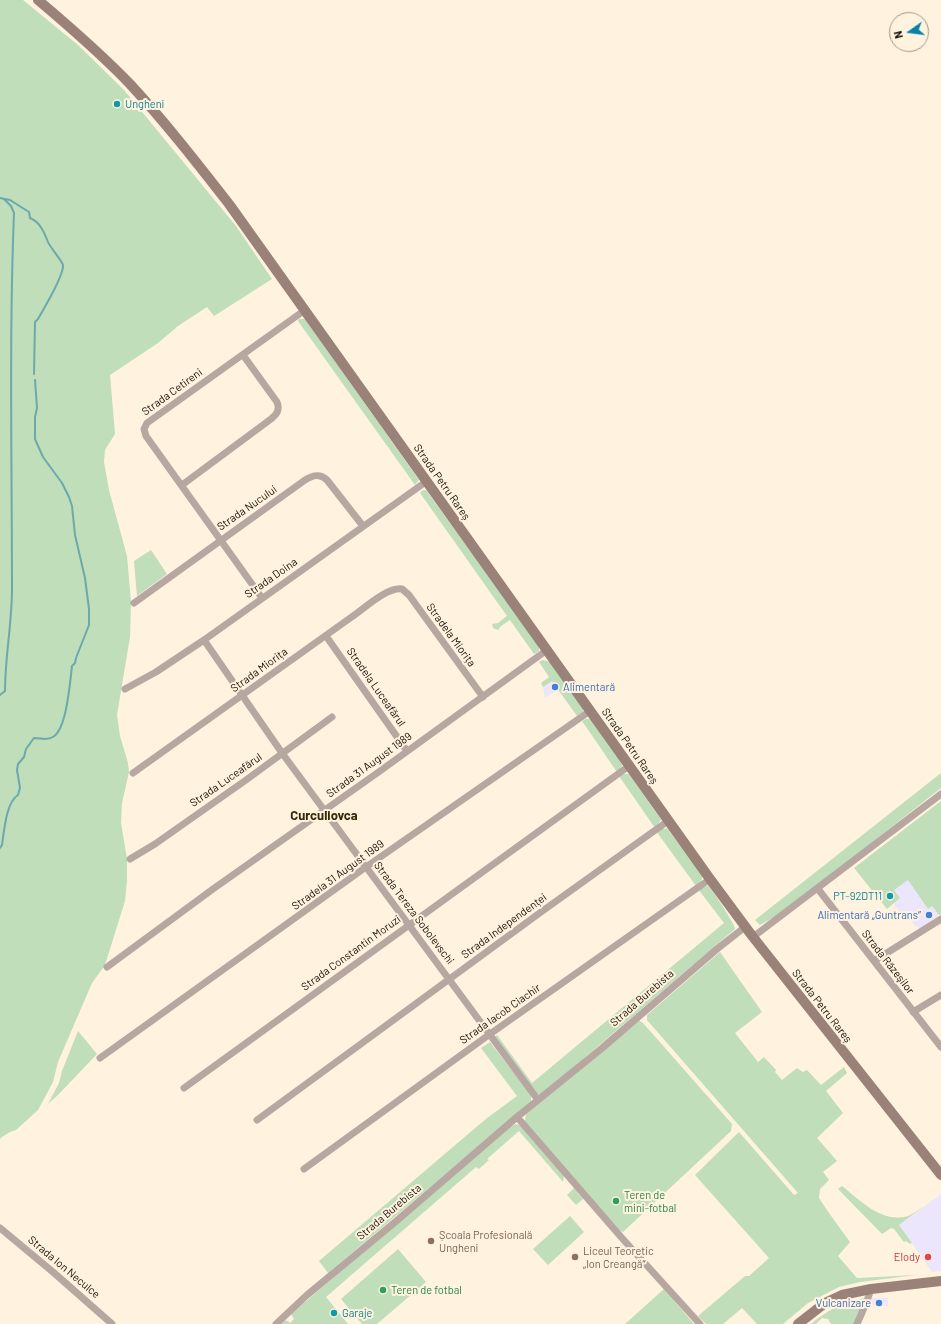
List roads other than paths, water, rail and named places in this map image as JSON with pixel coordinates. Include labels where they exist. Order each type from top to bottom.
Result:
[{"type":"main road","name":"Strada Petru Rareș","points":[[38,0],[81,36],[130,84],[193,157],[229,204],[745,927],[941,1175]]},
{"type":"main road","points":[[798,1324],[825,1303],[842,1295],[871,1289],[941,1280]]},
{"type":"street","name":"Strada Cetireni","points":[[262,598],[146,436],[145,428],[148,424],[304,310]]},
{"type":"street","points":[[182,485],[271,420],[278,412],[276,402],[243,355]]},
{"type":"street","name":"Strada Nucului","points":[[134,603],[305,480],[317,475],[322,476],[327,480],[363,526]]},
{"type":"street","name":"Strada Doina","points":[[125,689],[156,672],[204,640],[427,481]]},
{"type":"street","name":"Strada Miorița","points":[[133,774],[381,596],[391,590],[400,589]]},
{"type":"street","name":"Stradela Miorița","points":[[400,589],[404,590],[409,595],[483,696]]},
{"type":"street","name":"Stradela Luceafărul","points":[[326,636],[407,751]]},
{"type":"street","name":"Strada Tereza Sobolevschi","points":[[204,640],[282,753],[538,1100]]},
{"type":"street","name":"Strada 31 August 1989","points":[[107,967],[213,889],[547,650]]},
{"type":"street","name":"Stradela 31 August 1989","points":[[100,1058],[366,867],[590,711]]},
{"type":"street","name":"Strada Luceafărul","points":[[130,859],[155,844],[332,717]]},
{"type":"street","name":"Strada Constantin Moruzi","points":[[184,1088],[629,766]]},
{"type":"street","points":[[753,937],[941,794]]},
{"type":"street","name":"Strada Independenței","points":[[257,1120],[668,821]]},
{"type":"street","name":"Strada Iacob Ciachir","points":[[304,1169],[490,1034],[710,879]]},
{"type":"street","name":"Strada Răzeşilor","points":[[818,889],[941,1047]]},
{"type":"street","points":[[874,961],[941,919]]},
{"type":"street","name":"Strada Burebista","points":[[276,1324],[307,1294],[394,1223],[517,1117],[601,1049],[717,949],[745,927]]},
{"type":"street","points":[[913,1012],[941,994]]},
{"type":"street","points":[[517,1117],[621,1237],[700,1324]]},
{"type":"street","name":"Strada Ion Neculce","points":[[0,1228],[112,1324]]},
{"type":"street","points":[[857,1324],[871,1289]]},
{"type":"waterway","points":[[0,198],[10,200],[29,212],[30,218],[41,228],[49,244],[63,265],[57,284],[35,322],[34,374]]},
{"type":"waterway","points":[[0,695],[5,691],[12,589],[11,354],[14,213],[11,206],[4,199]]},
{"type":"waterway","points":[[0,848],[2,845],[8,810],[18,795],[20,788],[17,770],[18,764],[24,757],[26,749],[34,738],[48,739],[53,737],[62,725],[69,693],[72,666],[75,663],[89,625],[89,609],[85,578],[75,535],[72,506],[62,483],[43,457],[35,439],[35,417],[37,408],[35,380]]},
{"type":"place","name":"Ungheni","points":[[117,104]]},
{"type":"place","name":"Alimentară","points":[[555,687]]},
{"type":"place","name":"PT-92DT11","points":[[890,896]]},
{"type":"place","name":"Alimentară „Guntrans”","points":[[929,915]]},
{"type":"place","name":"Teren de mini-fotbal","points":[[616,1201]]},
{"type":"place","name":"Școala Profesională Ungheni","points":[[431,1241]]},
{"type":"place","name":"Liceul Teoretic „Ion Creangă“","points":[[575,1257]]},
{"type":"place","name":"Elody","points":[[928,1257]]},
{"type":"place","name":"Teren de fotbal","points":[[383,1290]]},
{"type":"place","name":"Vulcanizare","points":[[879,1303]]},
{"type":"place","name":"Garaje","points":[[334,1313]]},
{"type":"district","name":"Curculiovca","points":[[324,816]]}]
